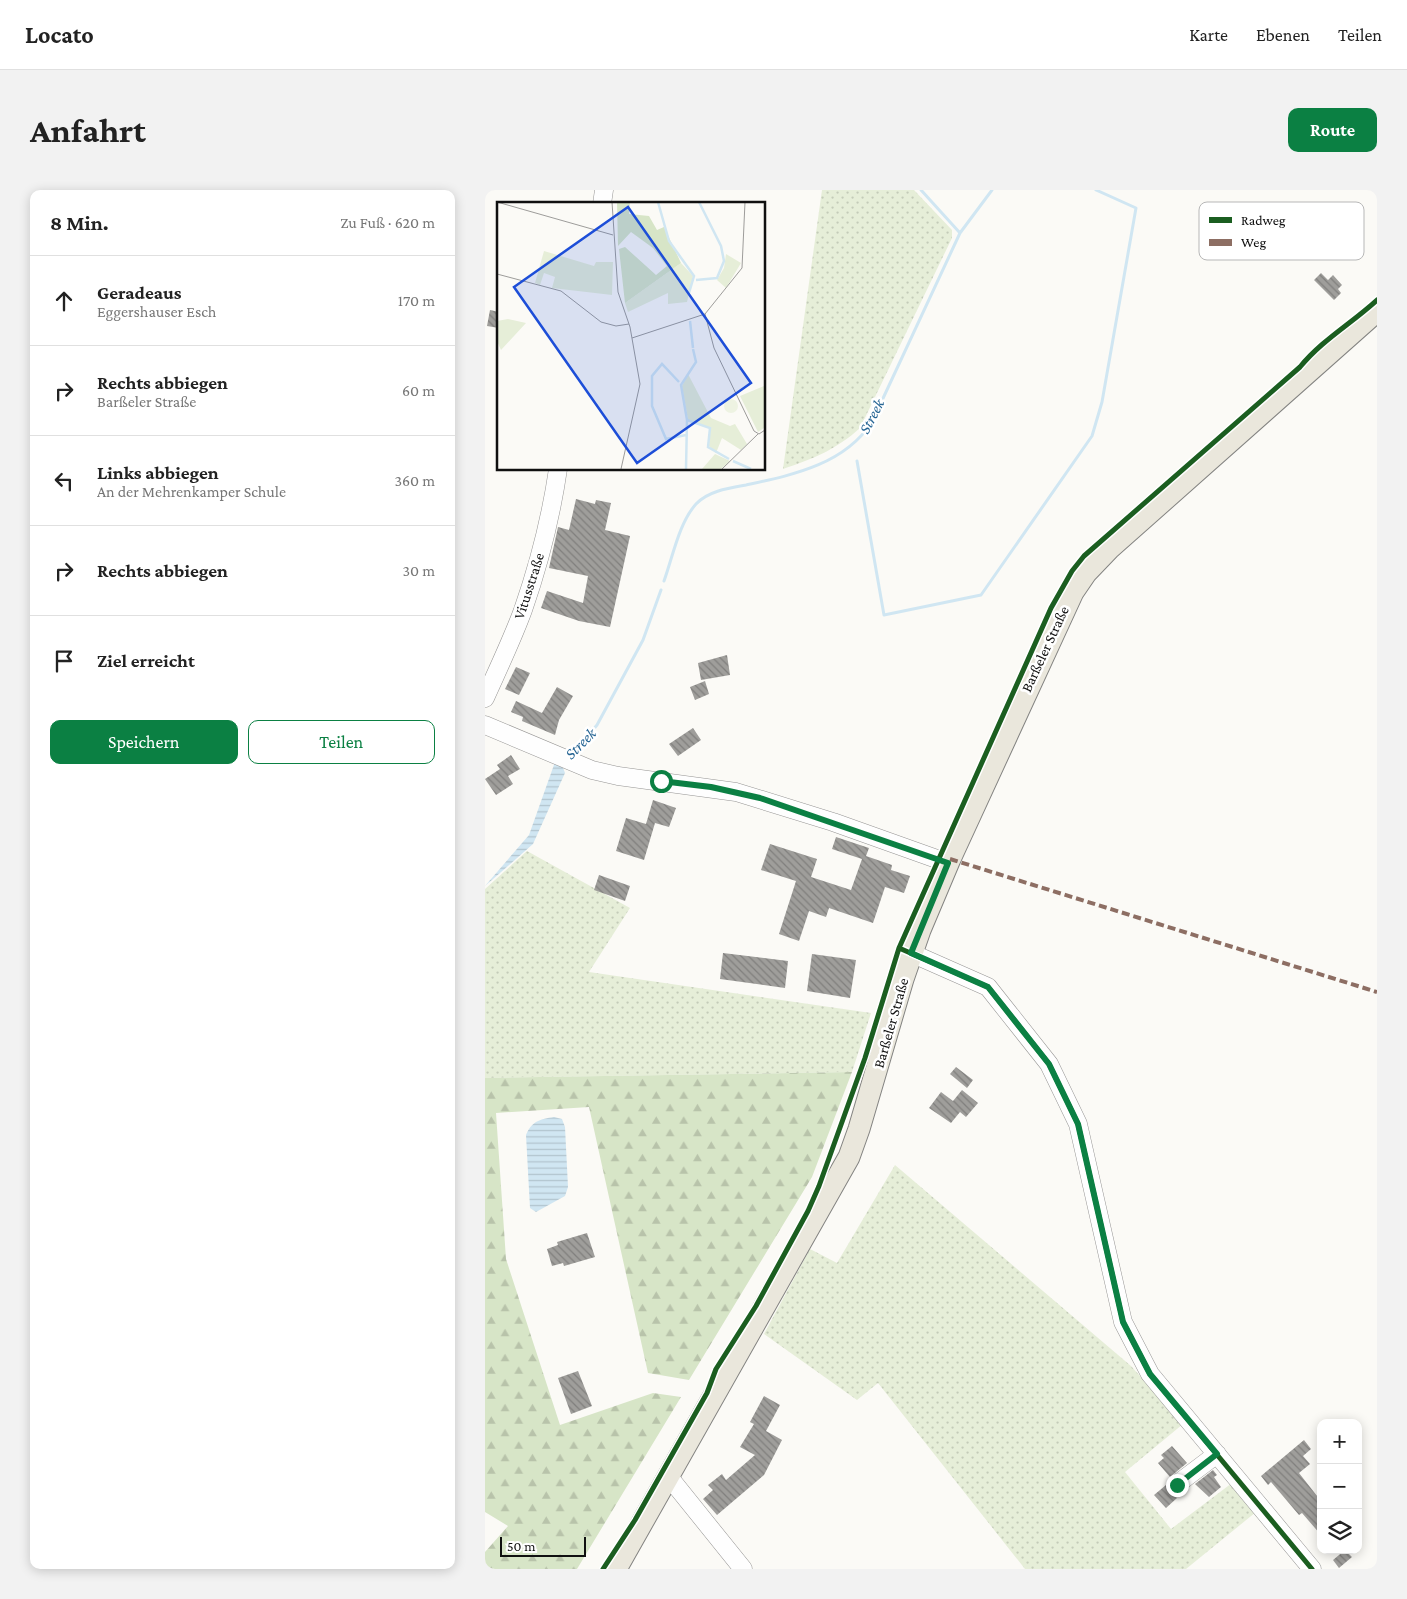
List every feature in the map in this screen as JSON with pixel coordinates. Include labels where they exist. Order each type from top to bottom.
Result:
[{"type":"main road","name":"Barßeler Straße","points":[[616,1569],[849,1157],[911,953],[948,863],[1058,619],[1086,573],[1109,549],[1377,311]]},
{"type":"street","name":"Vitusstraße","points":[[485,698],[522,611],[537,568],[552,508],[558,470]]},
{"type":"street","points":[[485,725],[561,758],[611,775],[711,787],[744,794],[833,822],[948,863]]},
{"type":"street","points":[[911,953],[988,987],[1049,1064],[1078,1124],[1123,1322],[1150,1374],[1312,1569]]},
{"type":"street","points":[[1177,1485],[1217,1454]]},
{"type":"street","points":[[669,1477],[743,1569]]},
{"type":"green space","points":[[822,190],[914,190],[952,230],[952,238],[860,428],[824,453],[783,469]]},
{"type":"green space","points":[[527,851],[630,908],[589,972],[871,1013],[852,1072],[485,1078],[485,889]]},
{"type":"green space","points":[[852,1072],[812,1177],[689,1380],[648,1373],[589,1107],[496,1113],[506,1259],[560,1425],[653,1393],[681,1397],[577,1569],[485,1569],[485,1552],[508,1526],[485,1512],[485,1078]]},
{"type":"green space","points":[[895,1165],[1131,1366],[1183,1424],[1125,1472],[1171,1529],[1232,1483],[1256,1512],[1186,1569],[1025,1569],[878,1383],[857,1400],[764,1334],[810,1249],[837,1263]]},
{"type":"water","name":"Streek","points":[[555,762],[562,765],[565,773],[533,844],[485,886],[529,835]]},
{"type":"water","points":[[554,1117],[562,1119],[565,1127],[568,1187],[565,1196],[536,1212],[530,1208],[526,1135],[537,1122]]},
{"type":"building","points":[[1321,273],[1328,280],[1333,275],[1342,285],[1338,289],[1341,293],[1334,300],[1314,280]]},
{"type":"building","points":[[490,310],[497,312],[497,328],[487,326]]},
{"type":"building","points":[[576,499],[595,504],[596,500],[611,503],[605,530],[630,536],[610,627],[579,621],[541,608],[547,591],[583,603],[588,576],[549,568],[558,527],[569,530]]},
{"type":"building","points":[[727,655],[730,675],[701,680],[698,663]]},
{"type":"building","points":[[516,667],[530,673],[519,695],[505,689]]},
{"type":"building","points":[[705,681],[709,694],[695,700],[690,687]]},
{"type":"building","points":[[557,687],[573,696],[559,720],[555,735],[522,721],[523,717],[511,712],[516,701],[542,713]]},
{"type":"building","points":[[693,728],[701,740],[678,756],[669,744]]},
{"type":"building","points":[[511,755],[520,769],[508,776],[513,784],[496,795],[485,779],[500,769],[497,765]]},
{"type":"building","points":[[653,800],[676,808],[669,827],[655,823],[644,860],[616,851],[626,818],[646,824]]},
{"type":"building","points":[[836,837],[869,848],[866,856],[892,865],[891,870],[910,876],[904,893],[885,887],[873,923],[829,908],[826,917],[809,911],[799,941],[779,934],[796,881],[761,870],[770,844],[817,859],[811,877],[851,890],[862,859],[832,849]]},
{"type":"building","points":[[599,875],[630,886],[625,901],[594,890]]},
{"type":"building","points":[[723,953],[788,961],[785,988],[720,979]]},
{"type":"building","points":[[812,954],[856,960],[850,998],[807,991]]},
{"type":"building","points":[[956,1067],[973,1080],[967,1088],[950,1074]]},
{"type":"building","points":[[962,1090],[978,1103],[966,1117],[960,1112],[951,1123],[929,1108],[941,1092],[953,1101]]},
{"type":"building","points":[[587,1233],[595,1257],[564,1266],[563,1263],[552,1266],[547,1249],[558,1245],[557,1242]]},
{"type":"building","points":[[578,1371],[592,1406],[571,1414],[558,1378]]},
{"type":"building","points":[[764,1396],[780,1405],[766,1431],[782,1440],[764,1475],[717,1515],[703,1499],[713,1490],[708,1485],[722,1474],[726,1480],[755,1455],[740,1447],[754,1424],[750,1422]]},
{"type":"building","points":[[1304,1440],[1311,1449],[1303,1456],[1310,1464],[1299,1473],[1317,1496],[1317,1530],[1302,1513],[1299,1515],[1271,1482],[1268,1485],[1261,1476]]},
{"type":"building","points":[[1172,1446],[1187,1463],[1170,1477],[1158,1463],[1164,1458],[1161,1455]]},
{"type":"building","points":[[1213,1470],[1217,1475],[1214,1477],[1221,1487],[1209,1497],[1195,1484]]},
{"type":"building","points":[[1166,1485],[1168,1492],[1177,1498],[1166,1508],[1154,1495]]},
{"type":"building","points":[[1340,1554],[1349,1554],[1352,1557],[1339,1568],[1333,1560]]},
{"type":"waterway","points":[[921,190],[960,233]]},
{"type":"waterway","name":"Streek","points":[[664,581],[685,521],[696,504],[706,496],[816,466],[847,449],[860,437],[872,422],[960,233],[992,190]]},
{"type":"waterway","points":[[857,461],[884,615],[981,595],[1092,436],[1102,402],[1136,208],[1096,190]]},
{"type":"waterway","name":"Streek","points":[[566,752],[587,737],[597,725],[643,640],[661,590]]},
{"type":"marked path","points":[[950,859],[1377,992]]},
{"type":"cycle path","points":[[603,1569],[635,1520],[707,1393],[716,1369],[756,1306],[808,1211],[819,1186],[865,1058],[899,948],[1051,608],[1072,571],[1084,556],[1300,367],[1327,340],[1377,300]]},
{"type":"cycle path","points":[[899,948],[988,987],[1049,1064],[1078,1124],[1123,1322],[1150,1374],[1312,1569]]},
{"type":"route","points":[[661,781],[711,787],[760,798],[948,863],[911,953],[988,987],[1049,1064],[1078,1124],[1123,1322],[1150,1374],[1217,1454],[1177,1485]]}]
